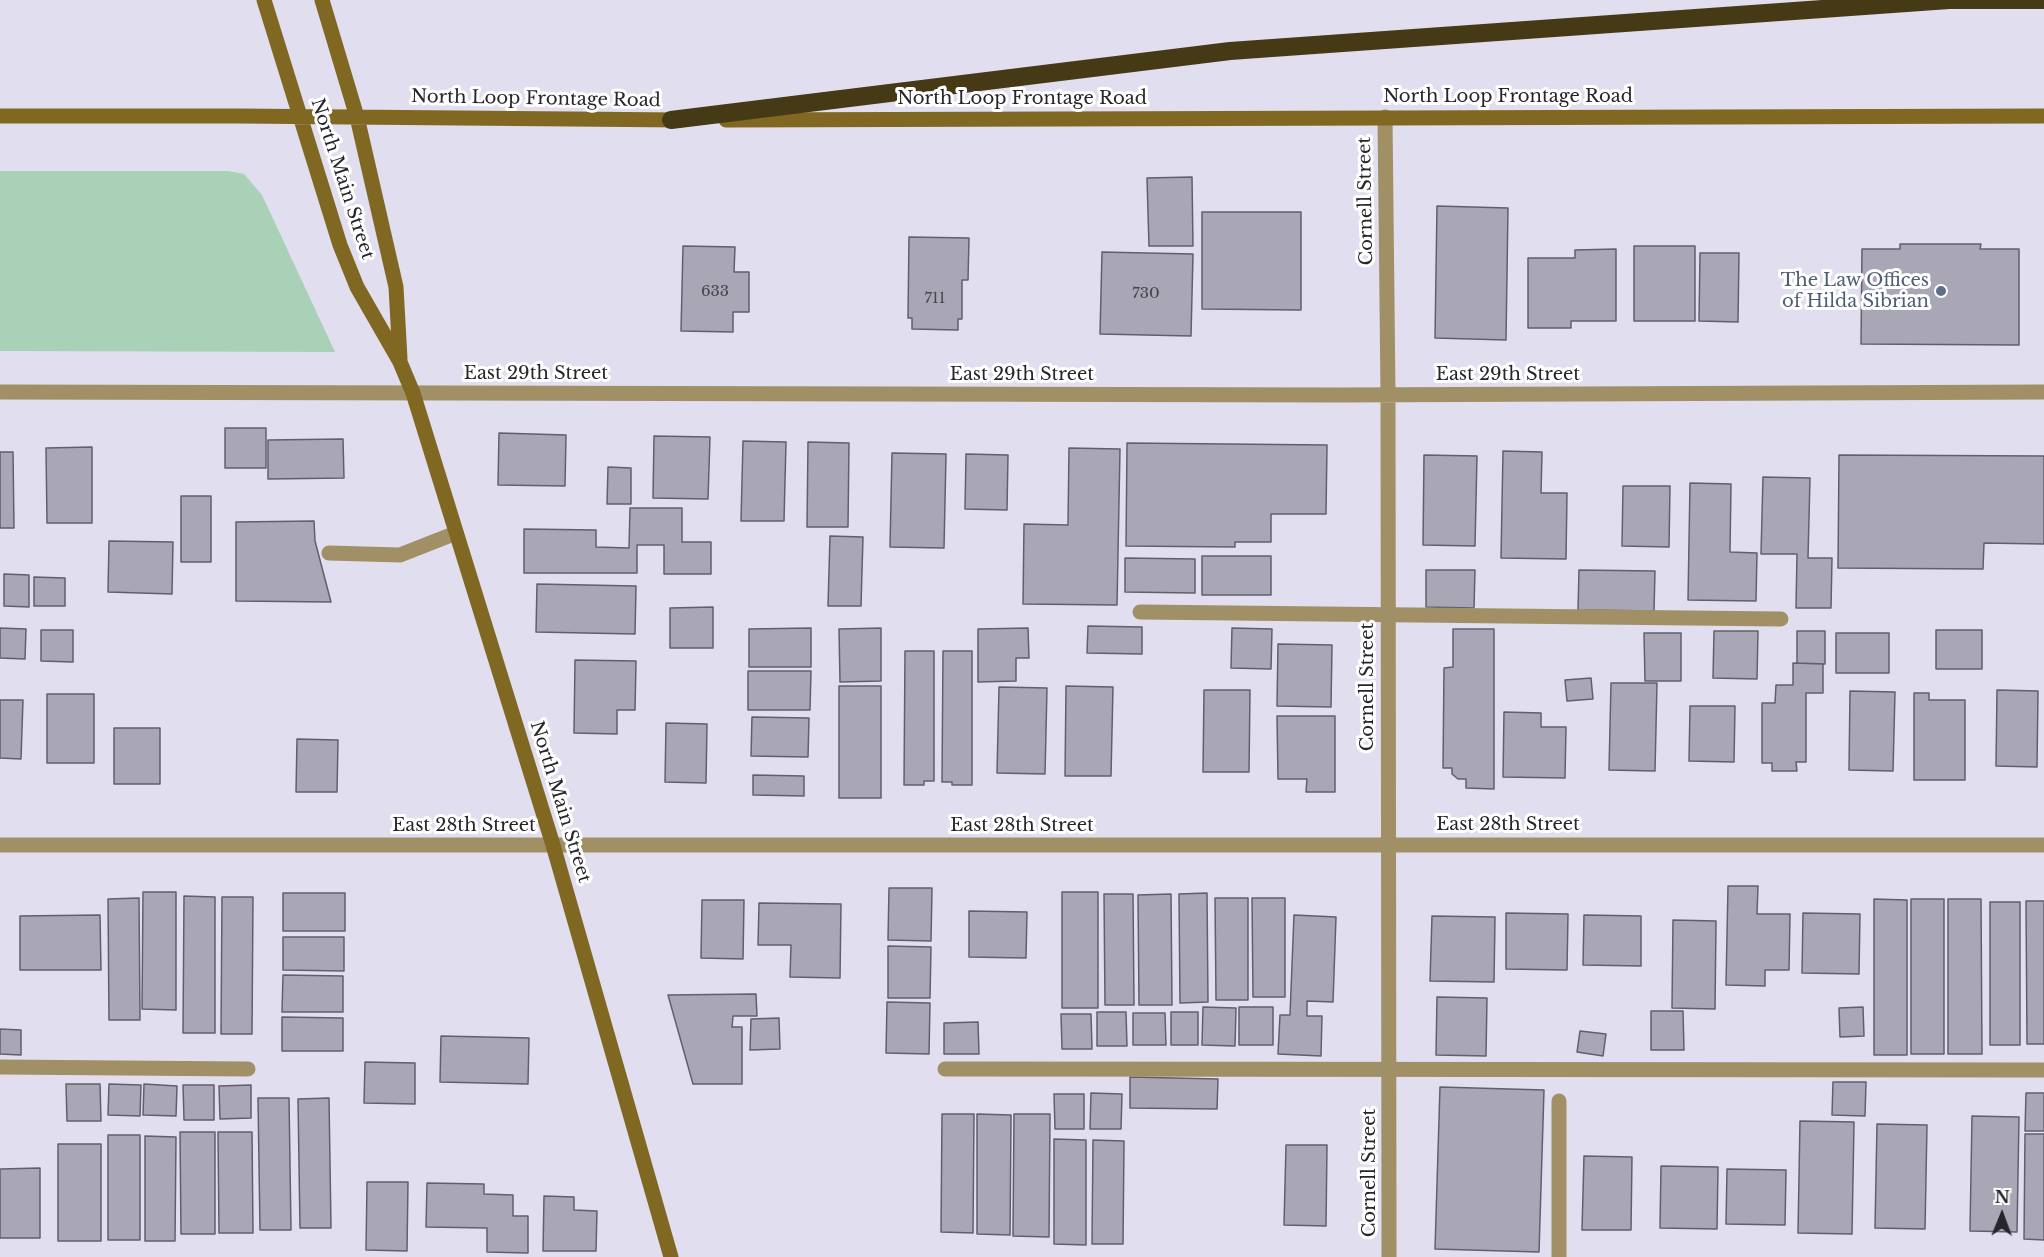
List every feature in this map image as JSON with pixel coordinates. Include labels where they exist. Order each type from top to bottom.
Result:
[{"type":"highway","points":[[1918,0],[2044,0]]},
{"type":"highway","points":[[670,120],[1230,51],[1949,0]]},
{"type":"main road","name":"North Main Street","points":[[264,0],[340,245],[357,287],[400,362],[413,393],[553,846],[671,1257]]},
{"type":"main road","name":"North Main Street","points":[[321,0],[357,117],[396,286],[400,362]]},
{"type":"main road","name":"North Loop Frontage Road","points":[[0,116],[670,120],[2044,116]]},
{"type":"street","name":"Cornell Street","points":[[1385,117],[1388,394],[1389,1257]]},
{"type":"street","name":"East 29th Street","points":[[0,392],[1388,394],[2044,392]]},
{"type":"street","points":[[329,553],[400,555],[456,533]]},
{"type":"street","points":[[1140,612],[1781,619]]},
{"type":"street","name":"East 28th Street","points":[[0,845],[2044,845]]},
{"type":"street","points":[[0,1067],[248,1069]]},
{"type":"street","points":[[945,1069],[2044,1070]]},
{"type":"street","points":[[1559,1101],[1559,1257]]},
{"type":"green space","points":[[0,171],[228,171],[244,174],[262,195],[335,352],[0,351]]},
{"type":"building","points":[[1192,177],[1193,246],[1149,246],[1147,178]]},
{"type":"building","points":[[1437,206],[1508,208],[1506,340],[1435,338]]},
{"type":"building","points":[[1202,212],[1301,212],[1301,310],[1202,309]]},
{"type":"building","points":[[909,237],[969,238],[968,280],[962,280],[962,319],[958,319],[958,330],[912,329],[912,318],[908,318]]},
{"type":"building","name":"The Law Offices of Hilda Sibrian","points":[[1900,244],[1981,244],[1980,249],[2019,249],[2019,345],[1861,344],[1862,249],[1900,249]]},
{"type":"building","points":[[683,246],[735,247],[734,272],[749,272],[749,312],[733,312],[733,332],[681,331]]},
{"type":"building","points":[[1634,246],[1695,246],[1695,321],[1634,321]]},
{"type":"building","points":[[1616,249],[1616,321],[1571,321],[1571,328],[1528,328],[1528,258],[1575,258],[1575,250]]},
{"type":"building","points":[[1102,252],[1193,254],[1191,336],[1100,334]]},
{"type":"building","points":[[1700,253],[1739,253],[1738,322],[1699,321]]},
{"type":"building","points":[[225,428],[266,428],[266,468],[225,468]]},
{"type":"building","points":[[499,433],[566,435],[565,486],[498,485]]},
{"type":"building","points":[[654,436],[710,437],[708,499],[653,498]]},
{"type":"building","points":[[343,439],[344,478],[268,479],[268,440]]},
{"type":"building","points":[[743,441],[786,442],[784,521],[741,521]]},
{"type":"building","points":[[808,442],[849,443],[848,527],[807,527]]},
{"type":"building","points":[[1127,443],[1327,445],[1326,514],[1271,514],[1271,542],[1235,542],[1235,547],[1126,546]]},
{"type":"building","points":[[92,447],[92,523],[47,523],[46,448]]},
{"type":"building","points":[[1069,448],[1120,449],[1117,605],[1023,604],[1024,524],[1068,525]]},
{"type":"building","points":[[1503,451],[1542,452],[1541,493],[1567,493],[1566,559],[1501,558]]},
{"type":"building","points":[[0,452],[13,452],[14,528],[0,528]]},
{"type":"building","points":[[892,453],[946,454],[944,548],[890,547]]},
{"type":"building","points":[[966,454],[1008,455],[1007,510],[965,509]]},
{"type":"building","points":[[1424,455],[1477,456],[1475,546],[1423,545]]},
{"type":"building","points":[[1839,455],[2044,456],[2044,544],[1984,543],[1983,569],[1838,568]]},
{"type":"building","points":[[608,467],[631,468],[631,504],[607,504]]},
{"type":"building","points":[[1763,477],[1810,478],[1808,558],[1832,558],[1831,608],[1796,608],[1797,554],[1761,554]]},
{"type":"building","points":[[1690,483],[1731,484],[1730,552],[1757,553],[1756,601],[1688,600]]},
{"type":"building","points":[[1623,486],[1670,486],[1669,547],[1622,546]]},
{"type":"building","points":[[181,496],[211,496],[211,562],[181,562]]},
{"type":"building","points":[[630,508],[682,508],[682,542],[711,542],[711,574],[664,574],[664,545],[637,545],[637,573],[524,573],[524,529],[596,530],[596,547],[629,548]]},
{"type":"building","points":[[314,521],[315,541],[331,602],[236,601],[236,522]]},
{"type":"building","points":[[830,536],[863,537],[861,606],[828,606]]},
{"type":"building","points":[[109,541],[173,542],[172,594],[108,592]]},
{"type":"building","points":[[1202,556],[1271,556],[1271,595],[1202,595]]},
{"type":"building","points":[[1125,558],[1195,559],[1195,593],[1125,592]]},
{"type":"building","points":[[1426,570],[1475,570],[1474,608],[1426,607]]},
{"type":"building","points":[[1579,570],[1655,571],[1654,611],[1578,610]]},
{"type":"building","points":[[4,574],[29,575],[29,607],[4,606]]},
{"type":"building","points":[[34,577],[65,578],[65,606],[34,606]]},
{"type":"building","points":[[537,584],[636,586],[635,634],[536,632]]},
{"type":"building","points":[[713,607],[713,648],[670,648],[670,608]]},
{"type":"building","points":[[1088,626],[1142,627],[1142,654],[1087,653]]},
{"type":"building","points":[[0,628],[26,629],[25,659],[0,658]]},
{"type":"building","points":[[811,628],[811,667],[749,667],[749,629]]},
{"type":"building","points":[[881,628],[881,681],[840,682],[839,629]]},
{"type":"building","points":[[1028,628],[1029,658],[1016,658],[1016,681],[978,682],[978,629]]},
{"type":"building","points":[[1232,628],[1272,629],[1271,669],[1231,668]]},
{"type":"building","points":[[1453,629],[1494,629],[1494,789],[1466,788],[1466,779],[1458,779],[1452,774],[1452,768],[1443,768],[1444,668],[1453,667]]},
{"type":"building","points":[[41,630],[73,630],[73,662],[41,661]]},
{"type":"building","points":[[1936,630],[1982,630],[1982,669],[1936,669]]},
{"type":"building","points":[[1714,631],[1758,631],[1757,679],[1713,678]]},
{"type":"building","points":[[1797,631],[1825,631],[1825,664],[1797,663]]},
{"type":"building","points":[[1644,633],[1681,633],[1681,681],[1645,681]]},
{"type":"building","points":[[1836,633],[1889,633],[1889,673],[1836,673]]},
{"type":"building","points":[[1278,644],[1332,645],[1331,707],[1277,706]]},
{"type":"building","points":[[905,651],[934,651],[934,781],[924,781],[924,785],[904,785]]},
{"type":"building","points":[[943,651],[972,651],[972,785],[952,785],[952,782],[942,782]]},
{"type":"building","points":[[575,660],[636,661],[635,710],[617,710],[617,734],[574,733]]},
{"type":"building","points":[[1793,663],[1823,664],[1823,693],[1806,693],[1806,762],[1796,762],[1797,771],[1772,771],[1772,763],[1762,763],[1762,703],[1775,703],[1776,685],[1793,685]]},
{"type":"building","points":[[748,671],[811,671],[810,710],[748,710]]},
{"type":"building","points":[[1591,678],[1593,699],[1567,701],[1565,680]]},
{"type":"building","points":[[1611,683],[1657,683],[1655,771],[1609,770]]},
{"type":"building","points":[[839,686],[881,686],[881,798],[839,798]]},
{"type":"building","points":[[1066,686],[1113,687],[1111,776],[1065,776]]},
{"type":"building","points":[[999,687],[1047,688],[1045,774],[997,773]]},
{"type":"building","points":[[1204,690],[1250,690],[1249,772],[1203,772]]},
{"type":"building","points":[[1997,690],[2038,691],[2037,767],[1996,766]]},
{"type":"building","points":[[1850,691],[1895,692],[1893,771],[1849,770]]},
{"type":"building","points":[[1914,693],[1929,693],[1929,700],[1965,700],[1965,780],[1914,780]]},
{"type":"building","points":[[47,694],[94,694],[94,763],[47,763]]},
{"type":"building","points":[[0,700],[23,700],[21,759],[0,758]]},
{"type":"building","points":[[1690,706],[1735,706],[1734,762],[1689,761]]},
{"type":"building","points":[[1504,712],[1541,713],[1541,727],[1566,727],[1565,778],[1503,777]]},
{"type":"building","points":[[1277,716],[1335,716],[1335,792],[1306,792],[1307,779],[1278,779]]},
{"type":"building","points":[[752,717],[809,718],[808,757],[751,756]]},
{"type":"building","points":[[666,723],[707,724],[706,783],[665,782]]},
{"type":"building","points":[[114,728],[160,728],[160,784],[114,784]]},
{"type":"building","points":[[297,739],[338,740],[337,792],[296,792]]},
{"type":"building","points":[[753,775],[804,776],[804,796],[753,795]]},
{"type":"building","points":[[1728,886],[1758,886],[1757,914],[1790,914],[1789,970],[1765,970],[1765,986],[1726,985]]},
{"type":"building","points":[[889,888],[932,888],[931,941],[888,940]]},
{"type":"building","points":[[143,892],[176,892],[176,1010],[142,1009]]},
{"type":"building","points":[[1062,892],[1098,892],[1098,1008],[1062,1008]]},
{"type":"building","points":[[283,893],[345,893],[345,931],[283,931]]},
{"type":"building","points":[[1207,893],[1208,1002],[1180,1003],[1179,894]]},
{"type":"building","points":[[1104,894],[1133,894],[1134,1005],[1105,1005]]},
{"type":"building","points":[[1171,894],[1172,1005],[1139,1005],[1138,895]]},
{"type":"building","points":[[184,896],[215,897],[215,1033],[183,1033]]},
{"type":"building","points":[[222,897],[253,897],[252,1034],[221,1034]]},
{"type":"building","points":[[139,898],[140,1020],[109,1020],[108,899]]},
{"type":"building","points":[[1215,898],[1248,898],[1248,1000],[1216,1000]]},
{"type":"building","points":[[1252,898],[1285,898],[1285,997],[1253,997]]},
{"type":"building","points":[[1874,899],[1907,900],[1907,1055],[1874,1055]]},
{"type":"building","points":[[1911,899],[1944,899],[1944,1054],[1911,1054]]},
{"type":"building","points":[[1948,899],[1981,899],[1982,1054],[1948,1054]]},
{"type":"building","points":[[702,900],[744,900],[743,959],[701,958]]},
{"type":"building","points":[[2026,901],[2044,901],[2044,1044],[2027,1044]]},
{"type":"building","points":[[1990,902],[2020,902],[2020,1045],[1990,1045]]},
{"type":"building","points":[[759,903],[841,904],[840,978],[790,977],[791,945],[758,945]]},
{"type":"building","points":[[969,911],[1027,912],[1026,958],[969,957]]},
{"type":"building","points":[[1506,913],[1568,914],[1567,970],[1506,969]]},
{"type":"building","points":[[1803,913],[1860,914],[1859,974],[1802,973]]},
{"type":"building","points":[[100,915],[101,970],[20,970],[20,916]]},
{"type":"building","points":[[1294,915],[1336,917],[1333,1002],[1307,1001],[1307,1016],[1322,1016],[1321,1056],[1278,1054],[1280,1015],[1290,1015]]},
{"type":"building","points":[[1584,915],[1641,916],[1641,966],[1583,965]]},
{"type":"building","points":[[1432,916],[1495,917],[1494,982],[1430,981]]},
{"type":"building","points":[[1673,920],[1716,921],[1715,1009],[1672,1008]]},
{"type":"building","points":[[283,937],[344,937],[344,971],[283,970]]},
{"type":"building","points":[[888,946],[931,947],[930,998],[888,998]]},
{"type":"building","points":[[283,975],[343,976],[343,1012],[282,1012]]},
{"type":"building","points":[[756,994],[757,1016],[733,1016],[732,1027],[742,1027],[742,1084],[693,1084],[668,995]]},
{"type":"building","points":[[1437,997],[1487,998],[1486,1056],[1436,1055]]},
{"type":"building","points":[[887,1002],[930,1003],[929,1054],[886,1053]]},
{"type":"building","points":[[1203,1007],[1236,1008],[1235,1046],[1202,1045]]},
{"type":"building","points":[[1239,1007],[1273,1007],[1273,1045],[1239,1045]]},
{"type":"building","points":[[1863,1007],[1864,1036],[1840,1037],[1839,1008]]},
{"type":"building","points":[[1651,1011],[1683,1011],[1684,1050],[1651,1050]]},
{"type":"building","points":[[1097,1012],[1126,1012],[1127,1046],[1097,1046]]},
{"type":"building","points":[[1171,1012],[1198,1012],[1198,1045],[1171,1045]]},
{"type":"building","points":[[1133,1013],[1165,1013],[1166,1045],[1133,1045]]},
{"type":"building","points":[[1061,1014],[1091,1014],[1092,1049],[1062,1049]]},
{"type":"building","points":[[282,1017],[343,1018],[343,1051],[282,1051]]},
{"type":"building","points":[[779,1018],[780,1049],[750,1050],[751,1019]]},
{"type":"building","points":[[978,1022],[979,1054],[944,1054],[944,1023]]},
{"type":"building","points":[[0,1029],[21,1030],[21,1055],[0,1054]]},
{"type":"building","points":[[1580,1031],[1606,1034],[1603,1056],[1577,1052]]},
{"type":"building","points":[[441,1036],[529,1038],[528,1084],[440,1082]]},
{"type":"building","points":[[365,1062],[415,1063],[415,1104],[364,1103]]},
{"type":"building","points":[[1130,1077],[1218,1079],[1217,1109],[1130,1108]]},
{"type":"building","points":[[1833,1082],[1866,1082],[1865,1116],[1832,1115]]},
{"type":"building","points":[[66,1084],[100,1084],[101,1121],[67,1121]]},
{"type":"building","points":[[109,1084],[141,1085],[140,1116],[108,1115]]},
{"type":"building","points":[[144,1084],[177,1086],[176,1116],[143,1115]]},
{"type":"building","points":[[183,1085],[214,1085],[214,1120],[184,1120]]},
{"type":"building","points":[[251,1085],[251,1118],[220,1119],[219,1086]]},
{"type":"building","points":[[1440,1087],[1544,1090],[1539,1252],[1435,1249]]},
{"type":"building","points":[[1091,1093],[1122,1094],[1121,1129],[1090,1129]]},
{"type":"building","points":[[2026,1093],[2044,1093],[2044,1131],[2025,1131]]},
{"type":"building","points":[[1054,1094],[1084,1094],[1084,1129],[1055,1129]]},
{"type":"building","points":[[258,1098],[289,1098],[291,1230],[260,1230]]},
{"type":"building","points":[[329,1098],[331,1228],[300,1228],[298,1099]]},
{"type":"building","points":[[942,1114],[974,1114],[973,1233],[941,1232]]},
{"type":"building","points":[[977,1114],[1011,1115],[1010,1235],[977,1234]]},
{"type":"building","points":[[1014,1114],[1050,1114],[1049,1237],[1013,1236]]},
{"type":"building","points":[[1972,1116],[2019,1117],[2017,1232],[1970,1231]]},
{"type":"building","points":[[1800,1121],[1854,1122],[1852,1234],[1798,1233]]},
{"type":"building","points":[[1877,1124],[1927,1125],[1925,1229],[1875,1228]]},
{"type":"building","points":[[180,1132],[215,1132],[215,1234],[181,1234]]},
{"type":"building","points":[[218,1132],[252,1132],[253,1233],[219,1233]]},
{"type":"building","points":[[2025,1134],[2044,1134],[2044,1240],[2024,1239]]},
{"type":"building","points":[[108,1135],[140,1135],[140,1240],[108,1240]]},
{"type":"building","points":[[145,1136],[176,1137],[175,1241],[145,1241]]},
{"type":"building","points":[[1054,1139],[1086,1140],[1086,1245],[1054,1244]]},
{"type":"building","points":[[1093,1140],[1124,1141],[1123,1244],[1092,1244]]},
{"type":"building","points":[[58,1144],[101,1144],[101,1241],[58,1241]]},
{"type":"building","points":[[1286,1145],[1327,1145],[1326,1226],[1284,1225]]},
{"type":"building","points":[[1584,1156],[1632,1157],[1631,1230],[1582,1230]]},
{"type":"building","points":[[1661,1166],[1718,1167],[1717,1229],[1660,1228]]},
{"type":"building","points":[[40,1168],[40,1238],[0,1238],[0,1169]]},
{"type":"building","points":[[1727,1169],[1786,1170],[1785,1225],[1726,1224]]},
{"type":"building","points":[[367,1182],[408,1182],[407,1251],[366,1250]]},
{"type":"building","points":[[427,1183],[484,1184],[484,1194],[513,1195],[513,1216],[528,1216],[528,1253],[487,1252],[487,1228],[426,1227]]},
{"type":"building","points":[[544,1196],[574,1197],[574,1210],[597,1211],[596,1251],[543,1251]]},
{"type":"place","name":"The Law Offices of Hilda Sibrian","points":[[1941,291]]}]
